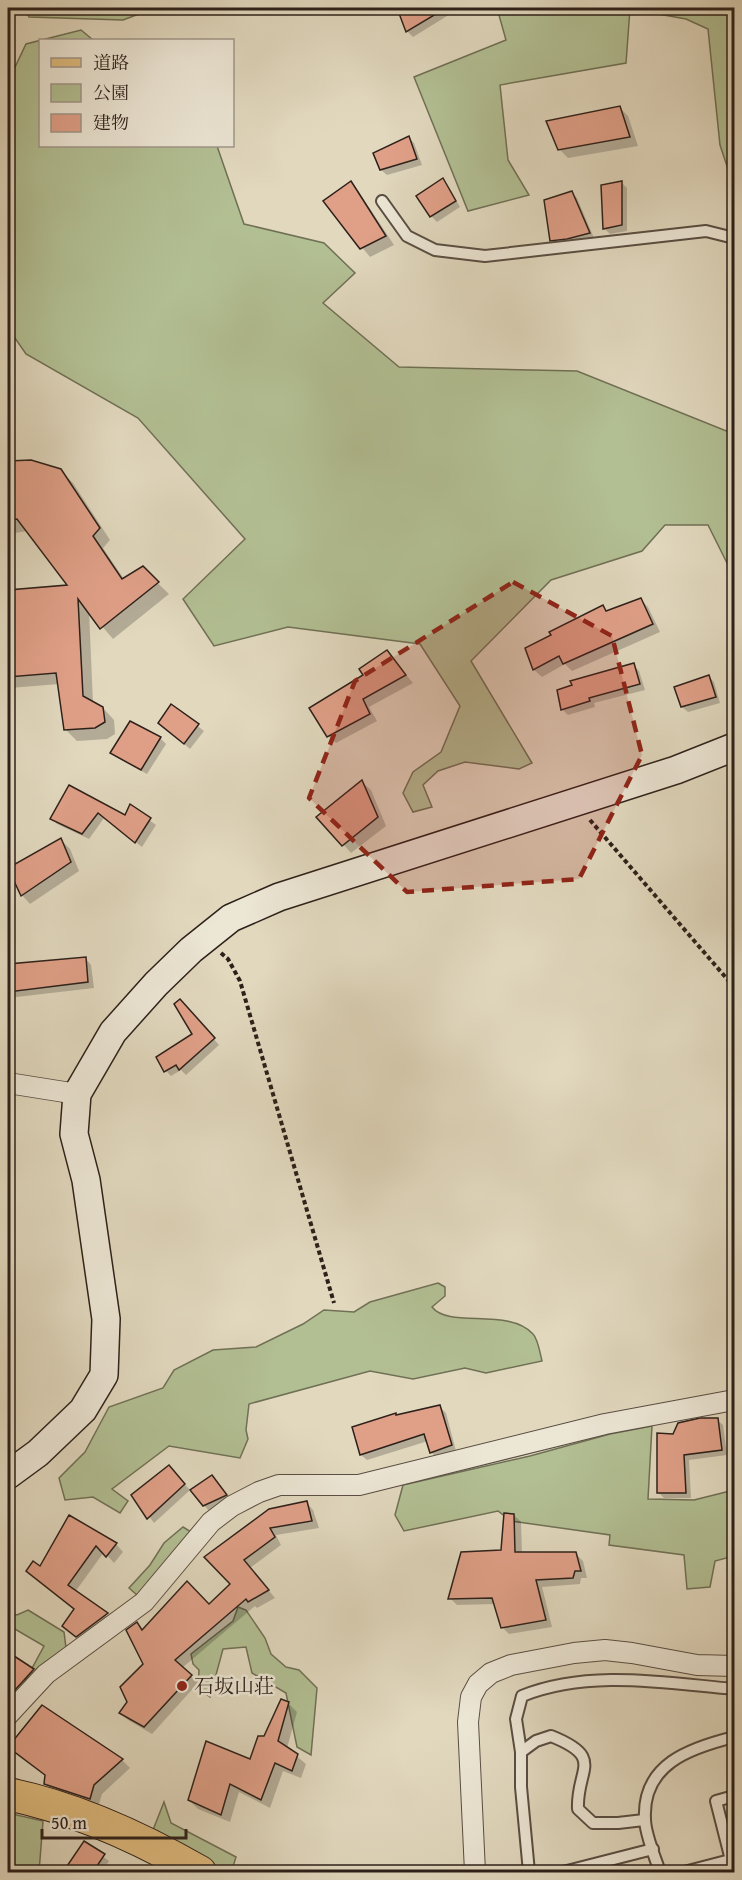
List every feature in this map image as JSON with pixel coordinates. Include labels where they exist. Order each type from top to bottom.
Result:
[{"type":"main road","points":[[8,1794],[74,1812],[110,1826],[200,1872]]},
{"type":"street","points":[[8,1475],[38,1453],[83,1410],[104,1374],[106,1319],[86,1180],[74,1134],[77,1094],[113,1032],[156,984],[231,918],[279,897],[676,770],[735,747]]},
{"type":"street","points":[[8,1083],[77,1094]]},
{"type":"street","points":[[8,1715],[46,1674],[144,1602],[211,1522],[232,1506],[259,1492],[279,1485],[303,1483],[359,1485],[605,1424],[735,1400]]},
{"type":"street","points":[[475,1872],[468,1722],[471,1697],[478,1684],[491,1673],[511,1665],[574,1653],[605,1650],[697,1665],[735,1666]]},
{"type":"lane","points":[[382,201],[406,236],[435,250],[485,256],[706,231],[735,237]]},
{"type":"lane","points":[[529,1872],[521,1787],[521,1752],[516,1719],[522,1696],[544,1687],[615,1680],[735,1689]]},
{"type":"lane","points":[[521,1752],[536,1741],[551,1737],[577,1749],[583,1757],[584,1769],[577,1795],[578,1809],[593,1823],[644,1820]]},
{"type":"lane","points":[[660,1872],[644,1820],[647,1790],[668,1762],[704,1744],[735,1737]]},
{"type":"lane","points":[[684,1872],[711,1869],[733,1860],[716,1801],[735,1796]]},
{"type":"lane","points":[[562,1872],[653,1849]]},
{"type":"path","points":[[574,802],[735,987]]},
{"type":"path","points":[[205,939],[228,959],[240,981],[334,1304]]},
{"type":"highlighted area","points":[[513,582],[612,636],[642,755],[579,879],[407,892],[309,798],[355,681]]},
{"type":"green space","points":[[24,8],[155,8],[123,20],[29,17]]},
{"type":"green space","points":[[497,8],[734,8],[734,174],[730,175],[720,145],[708,29],[686,19],[630,9],[626,63],[500,85],[508,160],[529,195],[468,211],[414,77],[506,40]]},
{"type":"green space","points":[[81,30],[92,39],[46,39]]},
{"type":"green space","points":[[39,40],[39,147],[217,147],[244,224],[324,243],[355,273],[323,303],[399,367],[577,371],[734,434],[734,577],[708,525],[665,525],[642,551],[551,580],[471,661],[532,763],[519,769],[465,762],[438,771],[423,785],[432,807],[413,812],[403,793],[413,772],[441,752],[460,706],[420,644],[288,627],[214,646],[183,599],[245,539],[138,418],[26,354],[8,328],[8,82],[26,44]]},
{"type":"green space","points":[[438,1283],[445,1287],[445,1296],[432,1307],[440,1313],[452,1317],[509,1321],[522,1326],[535,1336],[542,1361],[486,1373],[465,1368],[413,1379],[370,1371],[249,1404],[246,1430],[248,1439],[240,1458],[169,1446],[112,1489],[128,1501],[120,1513],[93,1497],[65,1500],[59,1478],[85,1452],[109,1407],[163,1388],[174,1370],[213,1350],[256,1347],[303,1324],[324,1310],[354,1312],[370,1302]]},
{"type":"green space","points":[[652,1426],[648,1499],[694,1500],[734,1490],[734,1556],[715,1561],[710,1587],[687,1589],[684,1555],[609,1545],[610,1535],[511,1521],[498,1511],[404,1531],[395,1515],[403,1485],[530,1456],[610,1434]]},
{"type":"green space","points":[[183,1527],[191,1532],[137,1595],[129,1588],[150,1565],[164,1543]]},
{"type":"green space","points":[[238,1607],[246,1610],[265,1638],[271,1654],[286,1667],[299,1670],[317,1688],[311,1755],[297,1747],[286,1693],[252,1673],[246,1647],[223,1649],[210,1697],[198,1688],[199,1670],[193,1664],[191,1654],[233,1621]]},
{"type":"green space","points":[[28,1610],[64,1632],[66,1648],[39,1667],[24,1683],[44,1646],[8,1625],[8,1612],[17,1615]]},
{"type":"green space","points":[[164,1802],[171,1823],[236,1857],[232,1870],[222,1870],[153,1830]]},
{"type":"green space","points":[[8,1813],[43,1821],[39,1872],[8,1872]]},
{"type":"building","points":[[397,8],[446,8],[406,32]]},
{"type":"building","points":[[620,106],[630,137],[558,150],[546,121]]},
{"type":"building","points":[[409,136],[417,159],[380,170],[373,153]]},
{"type":"building","points":[[443,178],[456,201],[430,217],[416,196]]},
{"type":"building","points":[[351,181],[386,236],[360,249],[323,201]]},
{"type":"building","points":[[622,181],[622,225],[603,229],[601,185]]},
{"type":"building","points":[[572,191],[590,233],[550,241],[544,200]]},
{"type":"building","points":[[31,460],[61,469],[100,528],[93,536],[122,579],[143,566],[159,582],[100,629],[78,599],[83,696],[103,707],[105,722],[95,728],[64,730],[56,673],[8,677],[8,590],[67,585],[17,519],[8,521],[8,461]]},
{"type":"building","points":[[641,598],[653,624],[563,664],[559,656],[533,670],[525,648],[551,635],[549,632],[603,605],[606,611]]},
{"type":"building","points":[[387,650],[406,675],[363,699],[370,714],[327,737],[309,708],[363,675],[359,669]]},
{"type":"building","points":[[634,663],[640,684],[589,698],[590,701],[561,710],[557,690],[572,685],[570,681]]},
{"type":"building","points":[[709,675],[716,697],[681,707],[674,687]]},
{"type":"building","points":[[171,704],[199,724],[184,744],[158,723]]},
{"type":"building","points":[[130,721],[161,737],[141,770],[110,753]]},
{"type":"building","points":[[362,780],[378,817],[342,846],[316,817]]},
{"type":"building","points":[[69,785],[125,815],[130,804],[151,818],[135,843],[98,813],[82,834],[50,819]]},
{"type":"building","points":[[61,838],[71,862],[21,896],[8,868]]},
{"type":"building","points":[[86,957],[88,982],[8,992],[8,964]]},
{"type":"building","points":[[180,999],[215,1038],[179,1070],[176,1065],[164,1072],[156,1057],[192,1034],[174,1004]]},
{"type":"building","points":[[440,1405],[452,1445],[430,1453],[424,1434],[360,1455],[352,1427],[396,1413],[396,1415]]},
{"type":"building","points":[[700,1418],[718,1418],[722,1450],[684,1455],[686,1493],[657,1493],[657,1433],[673,1434],[678,1423]]},
{"type":"building","points":[[169,1465],[185,1484],[147,1519],[131,1495]]},
{"type":"building","points":[[212,1475],[227,1495],[203,1506],[190,1490]]},
{"type":"building","points":[[307,1501],[312,1521],[270,1528],[275,1537],[244,1560],[269,1590],[248,1602],[246,1599],[175,1660],[192,1675],[144,1727],[119,1713],[127,1702],[120,1687],[143,1664],[126,1630],[137,1622],[142,1630],[187,1581],[209,1604],[230,1584],[204,1557],[269,1509]]},
{"type":"building","points":[[504,1513],[514,1514],[515,1552],[576,1552],[581,1571],[575,1571],[573,1578],[536,1580],[546,1620],[501,1628],[492,1598],[448,1599],[461,1552],[501,1550]]},
{"type":"building","points":[[69,1515],[117,1543],[106,1557],[96,1546],[68,1585],[108,1613],[76,1637],[62,1626],[74,1609],[26,1571],[33,1561],[40,1566]]},
{"type":"building","points":[[8,1652],[34,1669],[15,1690],[8,1685]]},
{"type":"building","points":[[281,1699],[289,1702],[278,1741],[298,1754],[292,1771],[275,1763],[261,1800],[230,1784],[221,1815],[188,1800],[206,1741],[250,1759],[258,1736],[264,1736]]},
{"type":"building","points":[[42,1705],[123,1759],[94,1785],[90,1799],[44,1784],[45,1775],[8,1747]]},
{"type":"building","points":[[84,1841],[105,1854],[93,1872],[63,1872]]},
{"type":"place","name":"石坂山荘","points":[[182,1686]]}]
